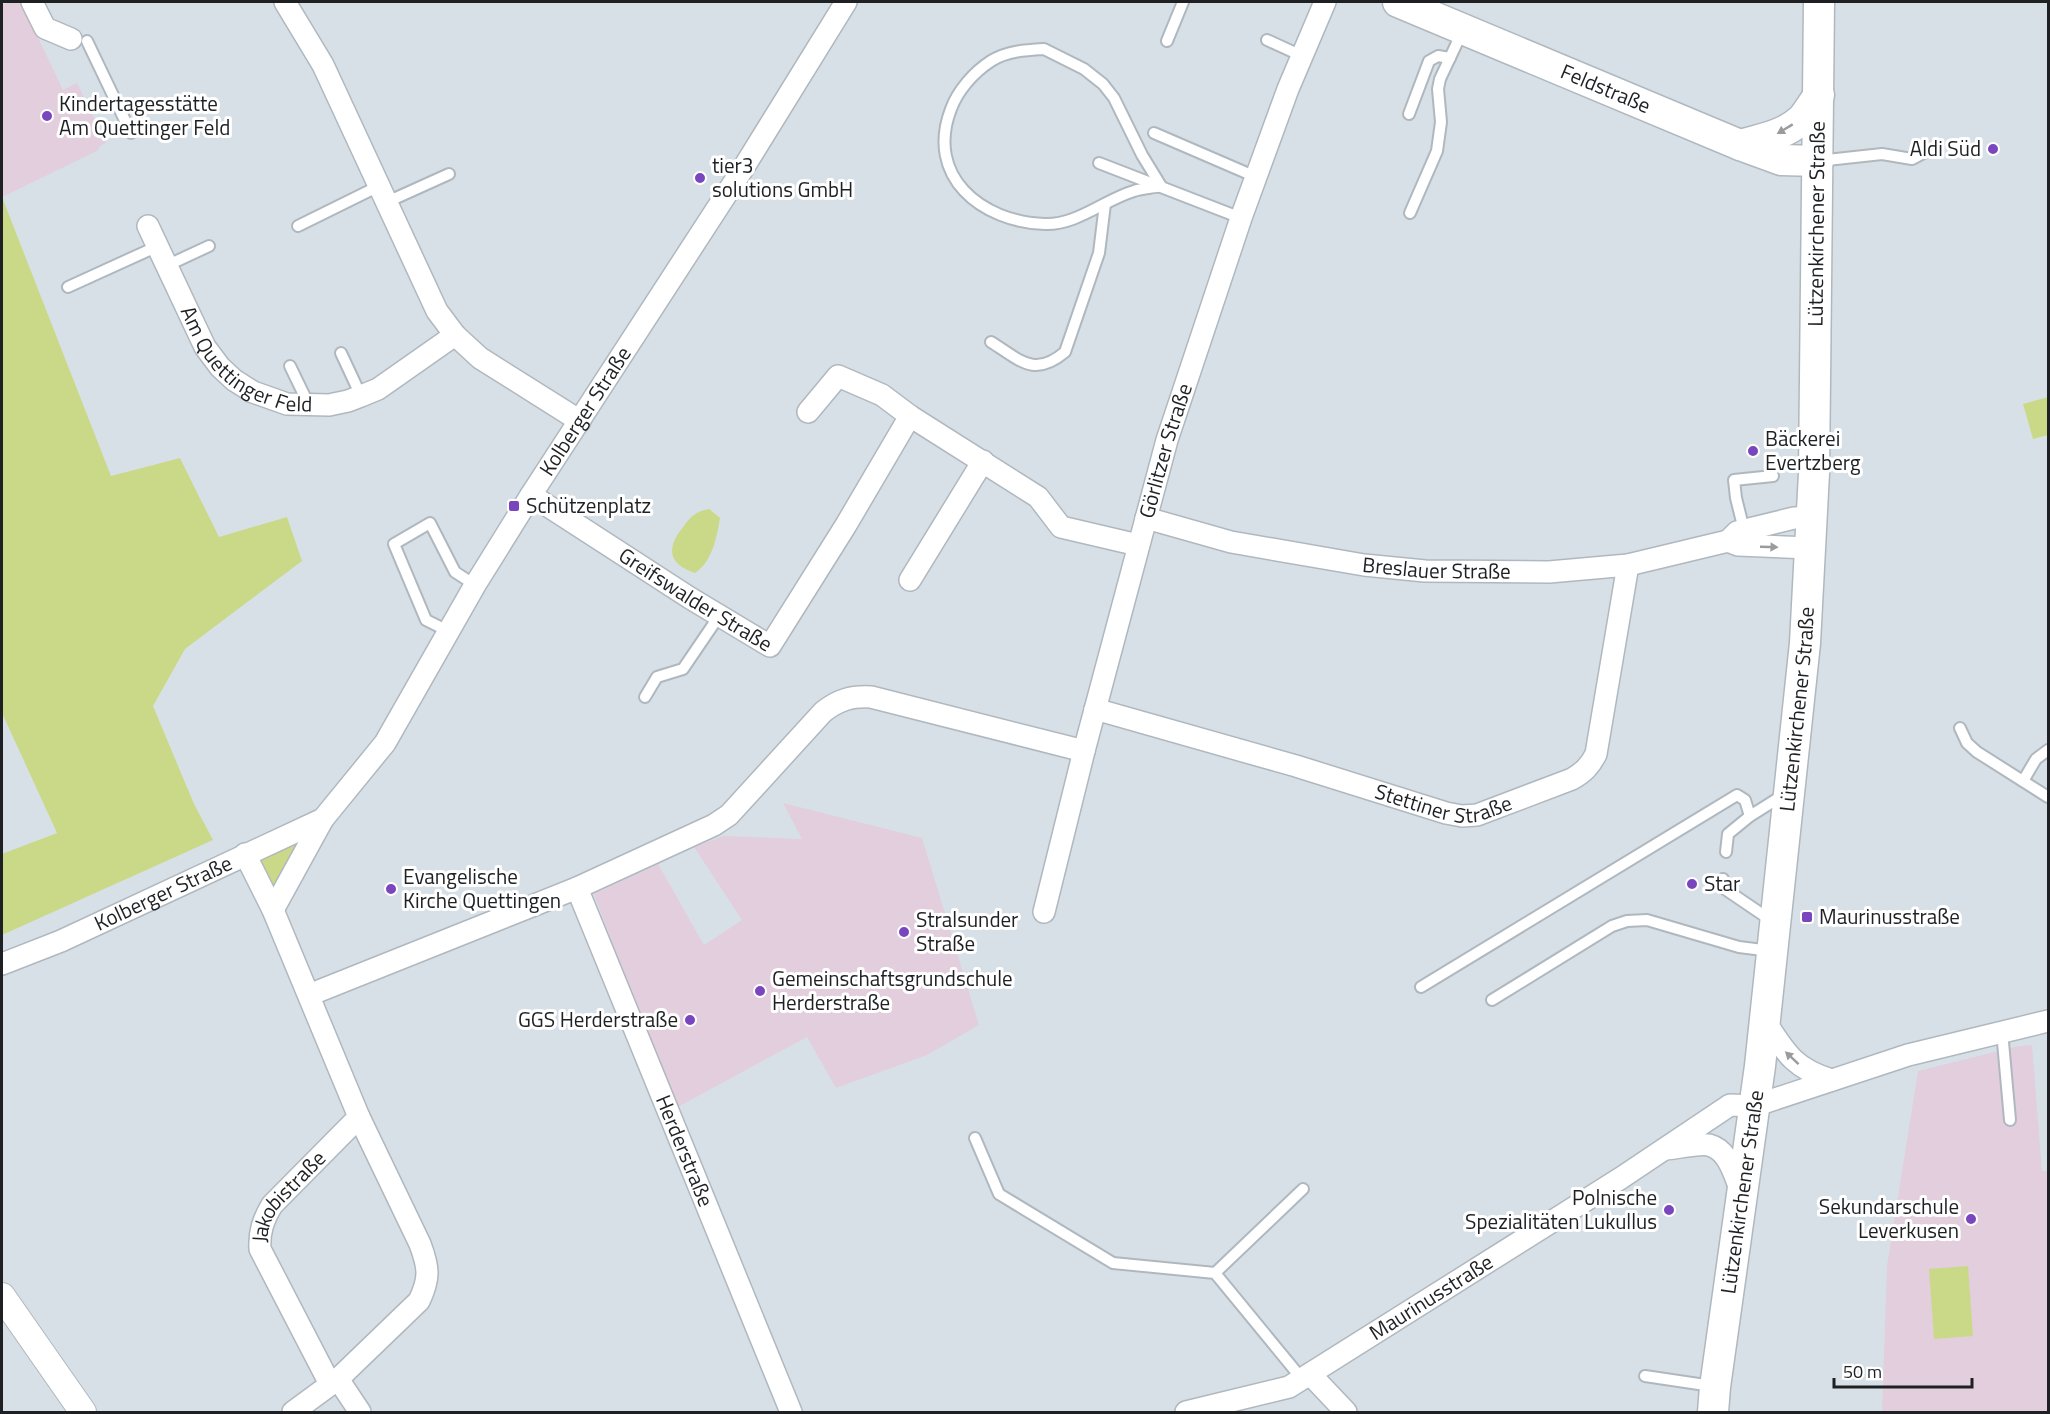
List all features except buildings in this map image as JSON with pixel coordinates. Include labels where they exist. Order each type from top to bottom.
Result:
[{"type":"main road","name":"Feldstraße","points":[[1398,2],[1740,145],[1781,160],[1818,161]]},
{"type":"main road","name":"Lützenkirchener Straße","points":[[1714,1399],[1743,1196],[1775,938],[1805,643],[1812,518],[1820,2]]},
{"type":"main road","points":[[1740,145],[1774,136],[1786,130],[1802,118],[1819,95]]},
{"type":"street","points":[[32,2],[45,28],[79,40]]},
{"type":"street","points":[[285,2],[323,65],[437,311],[455,335],[480,358],[580,421]]},
{"type":"street","name":"Kolberger Straße","points":[[273,910],[323,819],[385,743],[475,585],[744,167],[846,2]]},
{"type":"street","name":"Görlitzer Straße","points":[[1044,912],[1095,709],[1167,440],[1241,218],[1302,56],[1325,2]]},
{"type":"street","name":"Am Quettinger Feld","points":[[148,226],[205,347],[220,367],[234,380],[253,392],[287,404],[307,406],[338,403],[378,389],[455,335]]},
{"type":"street","points":[[808,412],[838,376],[882,394],[910,416],[1038,497],[1061,527],[1138,545]]},
{"type":"street","name":"Greifswalder Straße","points":[[531,495],[719,616],[770,646],[846,525],[910,416]]},
{"type":"street","points":[[910,580],[983,461]]},
{"type":"street","name":"Breslauer Straße","points":[[1146,518],[1231,542],[1364,565],[1425,571],[1549,572],[1628,565],[1794,518],[1812,518]]},
{"type":"street","name":"Breslauer Straße","points":[[1736,535],[1738,545],[1810,548]]},
{"type":"street","name":"Stettiner Straße","points":[[1095,709],[1296,766],[1446,813],[1462,816],[1477,815],[1572,779],[1584,772],[1591,764],[1596,754],[1628,565]]},
{"type":"street","points":[[309,995],[577,888],[714,825],[729,815],[823,712],[835,702],[846,698],[871,697],[1084,752]]},
{"type":"street","name":"Kolberger Straße","points":[[2,964],[61,941],[323,819]]},
{"type":"street","points":[[245,854],[261,882],[359,1117],[420,1244],[426,1261],[428,1277],[419,1301],[334,1381],[293,1413]]},
{"type":"street","name":"Herderstraße","points":[[577,888],[791,1413]]},
{"type":"street","points":[[1765,1021],[1785,1053],[1819,1076],[1832,1080]]},
{"type":"street","name":"Maurinusstraße","points":[[1185,1413],[1289,1387],[1621,1178],[1730,1105],[1754,1106],[1908,1054],[2049,1021]]},
{"type":"street","name":"Jakobistraße","points":[[359,1117],[272,1205],[259,1235],[260,1249],[334,1381],[360,1413]]},
{"type":"street","name":"Maurinusstraße","points":[[1663,1150],[1709,1145],[1722,1152],[1729,1162],[1743,1196]]},
{"type":"street","points":[[2,1296],[83,1413]]},
{"type":"street","points":[[1306,1377],[1346,1413]]},
{"type":"lane","points":[[1167,41],[1184,2]]},
{"type":"lane","points":[[1410,213],[1437,151],[1441,122],[1438,89],[1440,79],[1463,30]]},
{"type":"lane","points":[[79,40],[131,134]]},
{"type":"lane","points":[[1267,40],[1302,56]]},
{"type":"lane","points":[[1044,49],[1084,69],[1103,84],[1114,98],[1142,155],[1161,186],[1133,191],[1068,220],[1047,224],[1005,216],[976,202],[963,191],[952,174],[944,144],[945,126],[962,89],[992,61],[1010,53],[1044,49]]},
{"type":"lane","points":[[1409,114],[1429,61],[1438,56],[1450,58]]},
{"type":"lane","points":[[1154,133],[1256,177]]},
{"type":"lane","points":[[1818,161],[1882,154],[1912,159],[1929,150]]},
{"type":"lane","points":[[1099,163],[1241,218]]},
{"type":"lane","points":[[298,226],[383,194],[449,174]]},
{"type":"lane","points":[[991,342],[1029,365],[1052,363],[1065,352],[1099,252],[1105,204]]},
{"type":"lane","points":[[68,287],[162,256],[209,246]]},
{"type":"lane","points":[[341,353],[361,396]]},
{"type":"lane","points":[[290,366],[306,399],[307,406]]},
{"type":"lane","points":[[1736,535],[1734,480],[1773,476]]},
{"type":"lane","points":[[448,631],[426,620],[394,544],[430,523],[455,572],[475,585]]},
{"type":"lane","points":[[645,697],[657,677],[683,669],[719,616]]},
{"type":"lane","points":[[1960,728],[1967,743],[1977,752],[2049,797]]},
{"type":"lane","points":[[2023,781],[2036,759],[2049,750]]},
{"type":"lane","points":[[1726,852],[1728,834],[1750,816],[1791,791]]},
{"type":"lane","points":[[1421,987],[1737,795],[1745,800],[1750,816]]},
{"type":"lane","points":[[1723,879],[1722,887],[1775,938]]},
{"type":"lane","points":[[1492,1000],[1612,926],[1627,921],[1647,920],[1739,947],[1775,938]]},
{"type":"lane","points":[[2002,1031],[2010,1120]]},
{"type":"lane","points":[[975,1138],[999,1194],[1113,1263],[1215,1273],[1306,1377]]},
{"type":"lane","points":[[1215,1273],[1303,1189]]},
{"type":"lane","points":[[1645,1376],[1714,1399]]},
{"type":"shaded area","name":"Kindertagesstätte Am Quettinger Feld","points":[[21,2],[63,90],[77,83],[106,143],[101,145],[97,151],[2,197],[2,5]]},
{"type":"shaded area","name":"Gemeinschaftsgrundschule Herderstraße","points":[[783,803],[922,838],[979,1025],[927,1055],[836,1088],[807,1037],[674,1109],[594,894],[658,864],[704,945],[742,920],[694,847],[724,836],[802,839]]},
{"type":"shaded area","name":"Sekundarschule Leverkusen","points":[[2032,1045],[2042,1171],[2048,1171],[2048,1412],[1882,1412],[1887,1266],[1918,1071],[2019,1046]]},
{"type":"green space","points":[[2,197],[111,476],[180,458],[219,537],[287,517],[302,561],[185,649],[153,706],[194,804],[213,840],[2,935],[2,854],[57,833],[2,713]]},
{"type":"green space","points":[[2048,397],[2048,435],[2033,439],[2023,404]]},
{"type":"green space","points":[[709,509],[720,518],[717,533],[710,556],[695,573],[679,565],[672,554],[672,548],[688,520],[697,513]]},
{"type":"green space","points":[[301,840],[275,886],[272,886],[258,860]]},
{"type":"green space","points":[[1968,1266],[1973,1336],[1934,1339],[1929,1269]]},
{"type":"place","name":"Kindertagesstätte Am Quettinger Feld","points":[[47,116]]},
{"type":"place","name":"Aldi Süd","points":[[1993,149]]},
{"type":"place","name":"tier3 solutions GmbH","points":[[700,178]]},
{"type":"place","name":"Bäckerei Evertzberg","points":[[1753,451]]},
{"type":"place","name":"Schützenplatz","points":[[514,506]]},
{"type":"place","name":"Star","points":[[1692,884]]},
{"type":"place","name":"Evangelische Kirche Quettingen","points":[[391,889]]},
{"type":"place","name":"Maurinusstraße","points":[[1807,917]]},
{"type":"place","name":"Stralsunder Straße","points":[[904,932]]},
{"type":"place","name":"Gemeinschaftsgrundschule Herderstraße","points":[[760,991]]},
{"type":"place","name":"GGS Herderstraße","points":[[690,1020]]},
{"type":"place","name":"Polnische Spezialitäten Lukullus","points":[[1669,1210]]},
{"type":"place","name":"Sekundarschule Leverkusen","points":[[1971,1219]]}]
